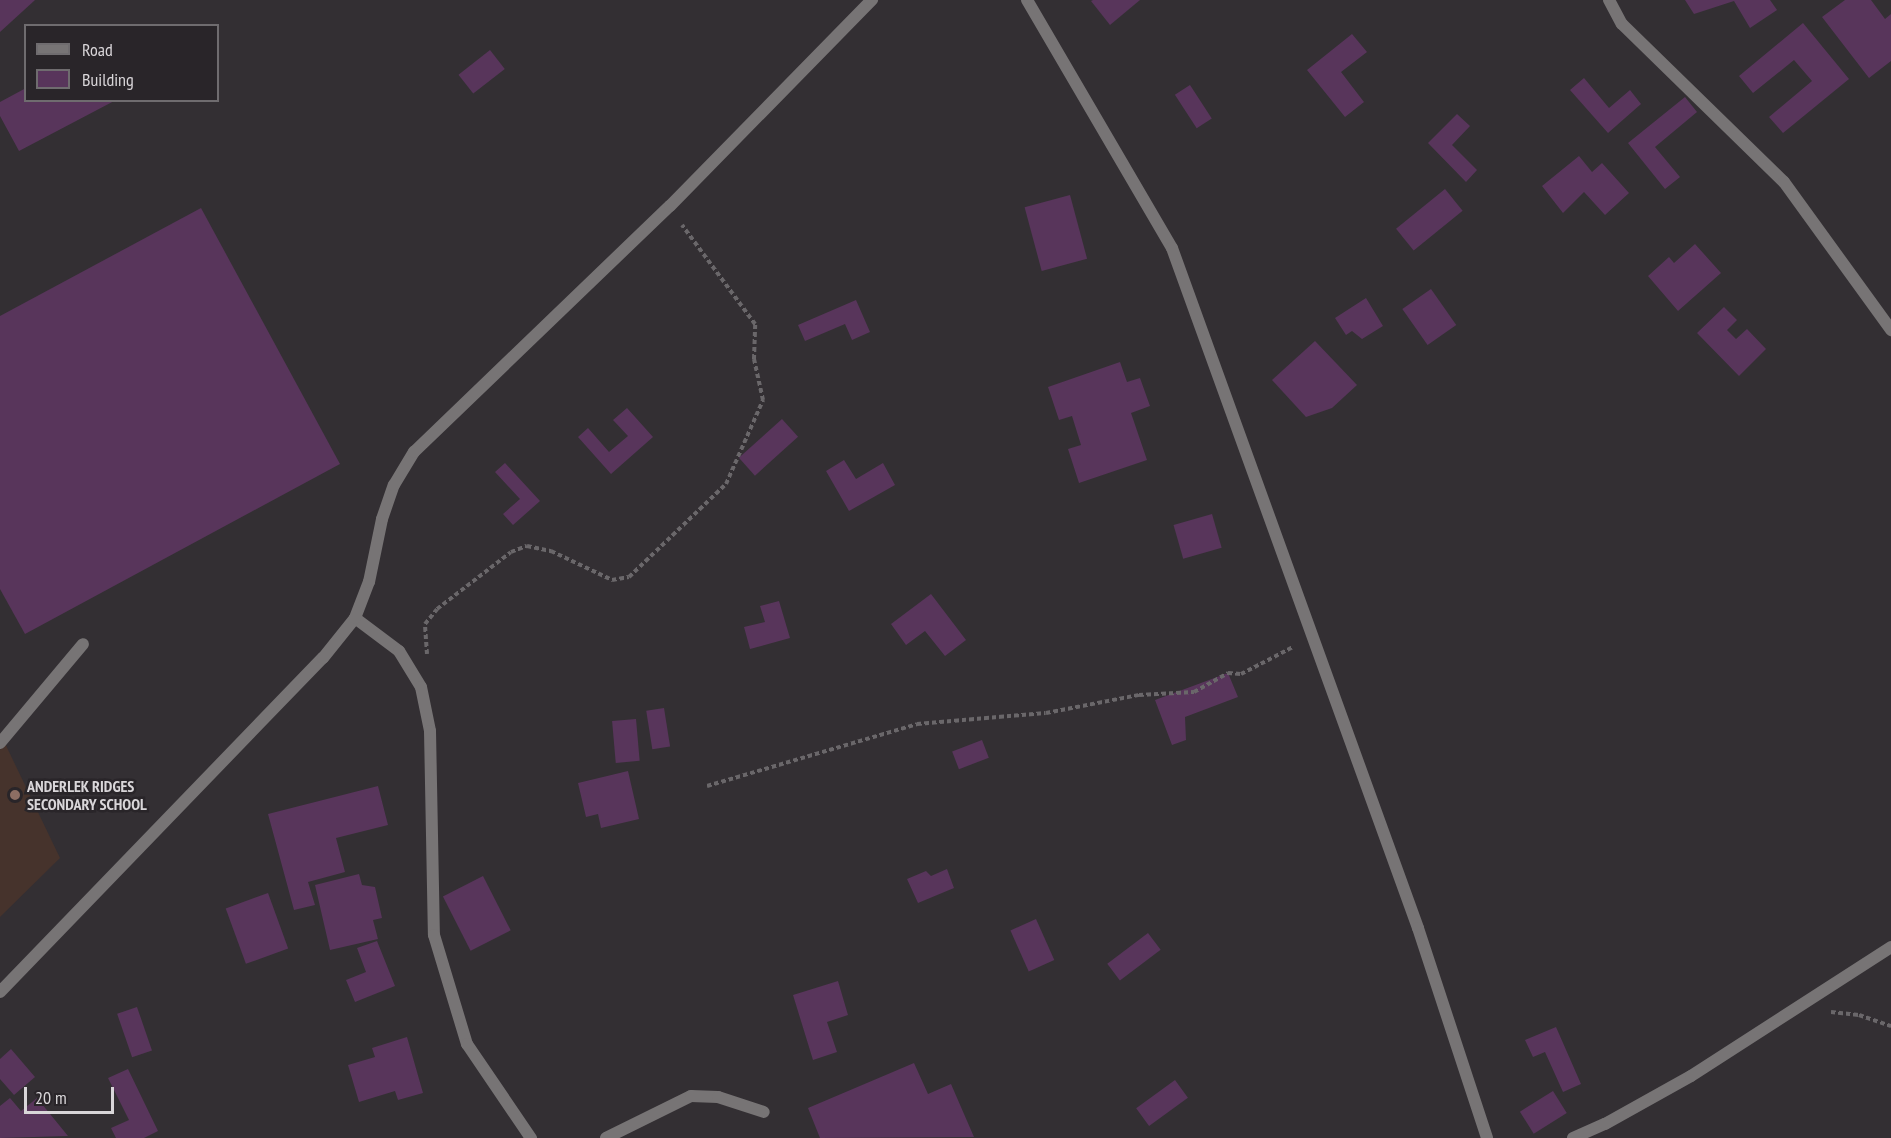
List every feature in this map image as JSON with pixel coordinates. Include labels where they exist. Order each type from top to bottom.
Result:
[{"type":"street","points":[[0,992],[323,658],[355,618],[369,582],[382,519],[394,485],[414,452],[670,206],[872,0]]},
{"type":"street","points":[[1028,0],[1172,249],[1310,639],[1418,928],[1487,1138]]},
{"type":"street","points":[[1609,0],[1622,24],[1784,182],[1891,330]]},
{"type":"street","points":[[355,618],[399,651],[422,687],[430,730],[434,935],[467,1044],[531,1138]]},
{"type":"street","points":[[0,743],[83,644]]},
{"type":"street","points":[[1573,1138],[1681,1082],[1801,1008],[1891,947]]},
{"type":"street","points":[[606,1138],[691,1096],[718,1097],[764,1112]]},
{"type":"path","points":[[422,687],[430,672],[425,624],[437,609],[511,552],[526,546],[543,550],[612,580],[629,577],[726,484],[737,466],[742,442],[763,400],[754,359],[755,324],[726,289],[670,206]]},
{"type":"path","points":[[707,786],[917,724],[1046,713],[1139,695],[1194,692],[1228,673],[1241,674],[1310,639]]},
{"type":"path","points":[[1801,1008],[1859,1015],[1891,1026]]},
{"type":"shaded area","name":"ANDERLEK RIDGES SECONDARY SCHOOL","points":[[0,733],[60,858],[0,917]]},
{"type":"building","points":[[0,0],[35,0],[0,32]]},
{"type":"building","points":[[1093,0],[1140,0],[1110,25],[1091,1]]},
{"type":"building","points":[[1685,0],[1770,0],[1777,10],[1750,28],[1734,1],[1694,14]]},
{"type":"building","points":[[1845,0],[1871,0],[1885,19],[1891,14],[1891,61],[1869,78],[1822,17]]},
{"type":"building","points":[[1803,23],[1849,79],[1783,133],[1769,117],[1812,81],[1794,60],[1753,93],[1739,76]]},
{"type":"building","points":[[1352,34],[1367,52],[1341,72],[1364,102],[1345,117],[1307,70]]},
{"type":"building","points":[[490,50],[505,69],[473,94],[458,75]]},
{"type":"building","points":[[1584,78],[1609,108],[1630,90],[1641,104],[1608,133],[1570,90]]},
{"type":"building","points":[[1190,85],[1212,119],[1197,128],[1175,95]]},
{"type":"building","points":[[24,89],[24,102],[112,102],[19,151],[0,116],[0,102]]},
{"type":"building","points":[[1685,97],[1697,112],[1655,147],[1680,177],[1665,189],[1628,143]]},
{"type":"building","points":[[1457,114],[1470,126],[1452,145],[1477,170],[1466,182],[1428,143]]},
{"type":"building","points":[[1579,156],[1592,172],[1602,163],[1629,193],[1605,215],[1584,192],[1563,213],[1542,186]]},
{"type":"building","points":[[1445,189],[1463,211],[1414,250],[1396,229]]},
{"type":"building","points":[[1070,195],[1087,259],[1042,271],[1025,207]]},
{"type":"building","points":[[201,208],[340,464],[25,634],[0,589],[0,316]]},
{"type":"building","points":[[1695,244],[1721,273],[1678,311],[1648,276],[1669,257],[1674,263]]},
{"type":"building","points":[[1431,289],[1456,325],[1428,345],[1402,309]]},
{"type":"building","points":[[1366,298],[1383,326],[1362,339],[1352,331],[1346,335],[1335,318]]},
{"type":"building","points":[[856,300],[870,332],[852,340],[845,324],[805,341],[798,325]]},
{"type":"building","points":[[1724,307],[1737,320],[1727,330],[1736,339],[1747,329],[1766,349],[1739,376],[1697,333]]},
{"type":"building","points":[[1315,341],[1357,385],[1332,408],[1306,417],[1272,380]]},
{"type":"building","points":[[1120,362],[1127,382],[1140,378],[1150,406],[1131,413],[1147,460],[1079,483],[1068,449],[1081,445],[1072,416],[1059,420],[1048,387]]},
{"type":"building","points":[[627,408],[653,437],[611,474],[578,437],[588,428],[609,452],[628,436],[613,420]]},
{"type":"building","points":[[782,419],[798,437],[755,476],[739,458]]},
{"type":"building","points":[[844,460],[856,479],[883,463],[895,485],[849,511],[826,471]]},
{"type":"building","points":[[505,463],[540,501],[513,525],[503,514],[520,499],[495,472]]},
{"type":"building","points":[[1212,514],[1222,548],[1183,559],[1174,525]]},
{"type":"building","points":[[931,594],[966,640],[945,656],[925,631],[906,645],[891,624]]},
{"type":"building","points":[[779,601],[790,638],[750,649],[744,627],[765,622],[760,606]]},
{"type":"building","points":[[1228,673],[1238,697],[1185,717],[1186,740],[1172,745],[1155,700]]},
{"type":"building","points":[[664,708],[670,747],[652,749],[646,711]]},
{"type":"building","points":[[636,719],[640,761],[616,763],[612,721]]},
{"type":"building","points":[[982,740],[989,758],[959,769],[952,751]]},
{"type":"building","points":[[628,771],[639,819],[601,828],[598,814],[586,817],[578,783]]},
{"type":"building","points":[[378,786],[388,825],[336,838],[345,872],[308,882],[315,905],[294,910],[268,814]]},
{"type":"building","points":[[947,869],[954,888],[918,903],[907,879],[926,871],[931,876]]},
{"type":"building","points":[[359,874],[362,885],[375,887],[382,918],[373,920],[378,939],[330,950],[315,885]]},
{"type":"building","points":[[483,876],[511,930],[471,951],[443,896]]},
{"type":"building","points":[[268,893],[288,948],[246,964],[226,908]]},
{"type":"building","points":[[1036,919],[1054,960],[1029,971],[1010,930]]},
{"type":"building","points":[[1148,933],[1161,950],[1120,980],[1107,964]]},
{"type":"building","points":[[377,941],[395,986],[355,1002],[346,980],[366,972],[357,948]]},
{"type":"building","points":[[838,981],[848,1015],[827,1022],[837,1052],[813,1060],[793,995]]},
{"type":"building","points":[[137,1007],[152,1050],[132,1057],[117,1014]]},
{"type":"building","points":[[1556,1027],[1581,1084],[1563,1092],[1545,1052],[1533,1057],[1525,1040]]},
{"type":"building","points":[[407,1037],[423,1093],[398,1100],[395,1091],[359,1102],[348,1065],[375,1057],[372,1048]]},
{"type":"building","points":[[11,1049],[35,1077],[14,1095],[0,1079],[0,1059]]},
{"type":"building","points":[[914,1063],[928,1094],[951,1084],[974,1137],[820,1138],[808,1108]]},
{"type":"building","points":[[128,1069],[158,1131],[144,1138],[116,1138],[111,1128],[129,1120],[108,1078]]},
{"type":"building","points":[[1175,1080],[1188,1098],[1149,1126],[1136,1108]]},
{"type":"building","points":[[1553,1091],[1567,1113],[1534,1134],[1520,1112]]},
{"type":"building","points":[[10,1098],[21,1111],[37,1098],[68,1136],[0,1138],[0,1106]]},
{"type":"place","name":"ANDERLEK RIDGES SECONDARY SCHOOL","points":[[15,795]]}]
